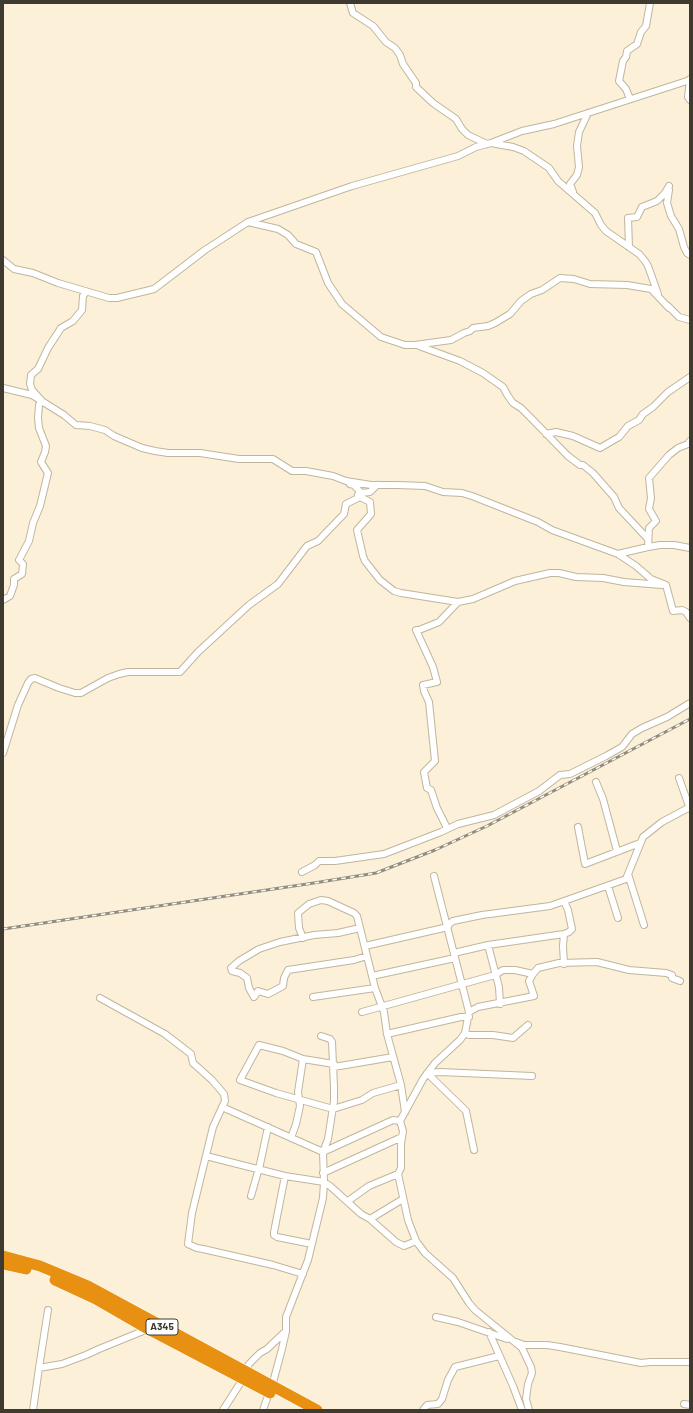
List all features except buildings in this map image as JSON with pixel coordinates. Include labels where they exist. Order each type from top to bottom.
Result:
[{"type":"highway","name":"A345","points":[[3,1256],[24,1261],[61,1274],[88,1286],[152,1326]]},
{"type":"highway","name":"A345","points":[[3,1264],[32,1271],[59,1281],[152,1326],[271,1389],[317,1410]]},
{"type":"highway","name":"A345","points":[[271,1389],[300,1410]]},
{"type":"street","points":[[350,3],[353,13],[373,26],[386,42],[400,55],[403,64],[416,83],[416,87],[433,103],[456,120],[468,135],[489,144],[514,147],[524,151],[549,168],[558,181],[596,212],[601,225],[606,231],[639,254],[645,261],[656,292],[669,308]]},
{"type":"street","points":[[630,99],[626,88],[619,81],[623,61],[626,57],[627,51],[637,44],[641,32],[646,26],[650,3]]},
{"type":"street","points":[[3,260],[14,269],[86,292],[117,298],[154,289],[205,250],[248,222],[352,186],[446,160],[476,147],[489,144],[522,131],[554,124],[690,80],[688,97],[690,100]]},
{"type":"street","points":[[574,194],[570,184],[577,175],[577,146],[579,132],[588,113]]},
{"type":"street","points":[[629,247],[628,218],[637,217],[642,207],[657,201],[665,193],[669,186],[667,203],[671,216],[679,229],[684,247],[690,255]]},
{"type":"street","points":[[248,222],[278,229],[288,235],[296,244],[316,252],[328,283],[342,304],[381,338],[406,345],[451,340],[473,328],[488,326],[495,323],[510,314],[521,301],[531,294],[542,290],[560,278],[574,279],[590,284],[627,285],[651,289],[679,317],[690,320]]},
{"type":"street","points":[[42,401],[32,390],[30,384],[31,375],[38,369],[48,348],[61,328],[73,321],[82,310],[83,296],[86,292]]},
{"type":"street","points":[[416,345],[423,346],[460,360],[500,384],[513,403],[521,408],[572,460],[580,465],[583,465],[593,473],[614,497],[618,508],[648,539]]},
{"type":"street","points":[[546,434],[556,432],[572,436],[600,448],[619,437],[628,426],[639,420],[643,414],[652,408],[668,392],[690,377]]},
{"type":"street","points":[[3,388],[32,395],[76,425],[90,426],[105,430],[114,436],[142,448],[168,453],[200,453],[239,459],[273,459],[292,471],[312,472],[333,476],[354,485],[360,495],[370,502],[371,514],[357,530],[365,562],[380,580],[394,591],[458,602],[473,599],[515,580],[550,573],[559,573],[576,577],[603,578],[645,584],[666,585]]},
{"type":"street","points":[[3,600],[10,596],[14,585],[14,580],[22,574],[23,564],[19,560],[29,541],[33,523],[40,506],[48,477],[48,473],[41,462],[46,446],[39,428],[38,418],[39,405],[42,401]]},
{"type":"street","points":[[648,547],[649,528],[656,521],[649,509],[651,498],[649,478],[669,455],[678,448],[688,444],[690,440]]},
{"type":"street","points":[[346,481],[366,485],[425,486],[443,492],[462,493],[472,496],[538,522],[552,530],[618,554],[636,566],[651,579],[666,585]]},
{"type":"street","points":[[3,753],[18,705],[31,679],[35,678],[59,688],[75,693],[81,693],[108,678],[128,672],[180,672],[198,652],[249,605],[278,584],[307,546],[318,541],[344,514],[346,504],[360,495],[370,492],[377,485]]},
{"type":"street","points":[[618,554],[660,545],[674,545],[690,548]]},
{"type":"street","points":[[666,585],[673,612],[682,610],[686,612],[690,618]]},
{"type":"street","points":[[447,828],[437,808],[431,790],[427,788],[424,772],[435,761],[429,702],[423,685],[437,682],[433,667],[416,630],[440,622],[458,602]]},
{"type":"street","points":[[686,612],[687,607],[690,607]]},
{"type":"street","points":[[302,872],[315,866],[319,860],[335,861],[384,854],[458,824],[494,816],[540,790],[560,775],[570,774],[606,756],[622,746],[632,734],[667,717],[690,703]]},
{"type":"street","points":[[365,946],[448,927],[453,921],[482,915],[550,906],[626,879],[643,837],[649,831],[680,811],[690,808],[679,778]]},
{"type":"street","points":[[596,782],[603,799],[617,851]]},
{"type":"street","points":[[578,827],[585,864],[640,843]]},
{"type":"street","points":[[628,874],[644,925]]},
{"type":"street","points":[[434,876],[469,1015],[465,1033],[427,1074],[400,1120],[403,1131],[401,1168],[398,1174],[411,1230],[416,1241],[425,1253],[453,1278],[475,1310],[522,1348],[531,1367],[532,1373],[528,1384],[526,1399],[529,1410]]},
{"type":"street","points":[[608,886],[618,918]]},
{"type":"street","points":[[303,938],[299,928],[298,913],[309,904],[321,900],[328,900],[357,916],[375,988],[382,1006],[387,1034],[401,1085],[405,1112]]},
{"type":"street","points":[[372,976],[455,956],[488,945],[570,932],[572,928],[568,910],[564,901]]},
{"type":"street","points":[[360,928],[280,942],[259,949],[232,967],[232,971],[240,973],[247,978],[249,988],[254,997],[258,991],[268,994],[283,986],[284,978],[288,970],[354,960],[367,956]]},
{"type":"street","points":[[564,934],[564,964]]},
{"type":"street","points":[[488,945],[499,987],[500,1004]]},
{"type":"street","points":[[387,1034],[469,1015],[478,1007],[500,1004],[534,996],[529,981],[538,968],[552,964],[597,962],[629,970],[656,971],[672,975],[672,978],[680,981]]},
{"type":"street","points":[[362,1012],[496,975],[503,970],[515,970],[534,974]]},
{"type":"street","points":[[313,997],[375,988]]},
{"type":"street","points":[[100,998],[164,1034],[191,1054],[193,1063],[212,1080],[224,1094],[225,1101],[213,1127],[192,1213],[188,1244],[197,1248],[274,1265],[303,1274]]},
{"type":"street","points":[[465,1033],[469,1035],[493,1035],[513,1038],[528,1025]]},
{"type":"street","points":[[263,1410],[271,1389],[286,1331],[286,1317],[303,1274],[323,1198],[323,1152],[328,1139],[333,1109],[334,1066],[332,1042],[330,1039],[321,1036]]},
{"type":"street","points":[[393,1057],[334,1066],[303,1059],[283,1051],[259,1045],[240,1080],[300,1100],[333,1109],[362,1100],[372,1093],[401,1085]]},
{"type":"street","points":[[291,1138],[296,1124],[300,1100],[298,1092],[303,1059]]},
{"type":"street","points":[[427,1074],[440,1072],[532,1076]]},
{"type":"street","points":[[427,1074],[466,1111],[474,1150]]},
{"type":"street","points":[[222,1107],[323,1152],[393,1120],[400,1120]]},
{"type":"street","points":[[251,1196],[259,1169],[268,1127]]},
{"type":"street","points":[[323,1173],[402,1137]]},
{"type":"street","points":[[206,1156],[285,1176],[324,1182],[388,1236],[404,1246],[416,1241]]},
{"type":"street","points":[[348,1201],[369,1186],[398,1174]]},
{"type":"street","points":[[285,1176],[274,1235],[277,1237],[312,1244]]},
{"type":"street","points":[[370,1220],[403,1199]]},
{"type":"street","points":[[33,1410],[48,1310]]},
{"type":"street","points":[[436,1317],[458,1322],[524,1345],[547,1345],[560,1347],[641,1363],[690,1362]]},
{"type":"street","points":[[39,1368],[62,1364],[80,1358],[99,1348],[152,1326]]},
{"type":"street","points":[[223,1410],[250,1364],[260,1353],[267,1349],[286,1331]]},
{"type":"street","points":[[489,1332],[511,1380],[522,1410]]},
{"type":"street","points":[[423,1410],[427,1405],[438,1404],[442,1399],[448,1380],[455,1368],[499,1356]]},
{"type":"railway","points":[[3,929],[376,873],[435,850],[487,826],[690,719]]}]
